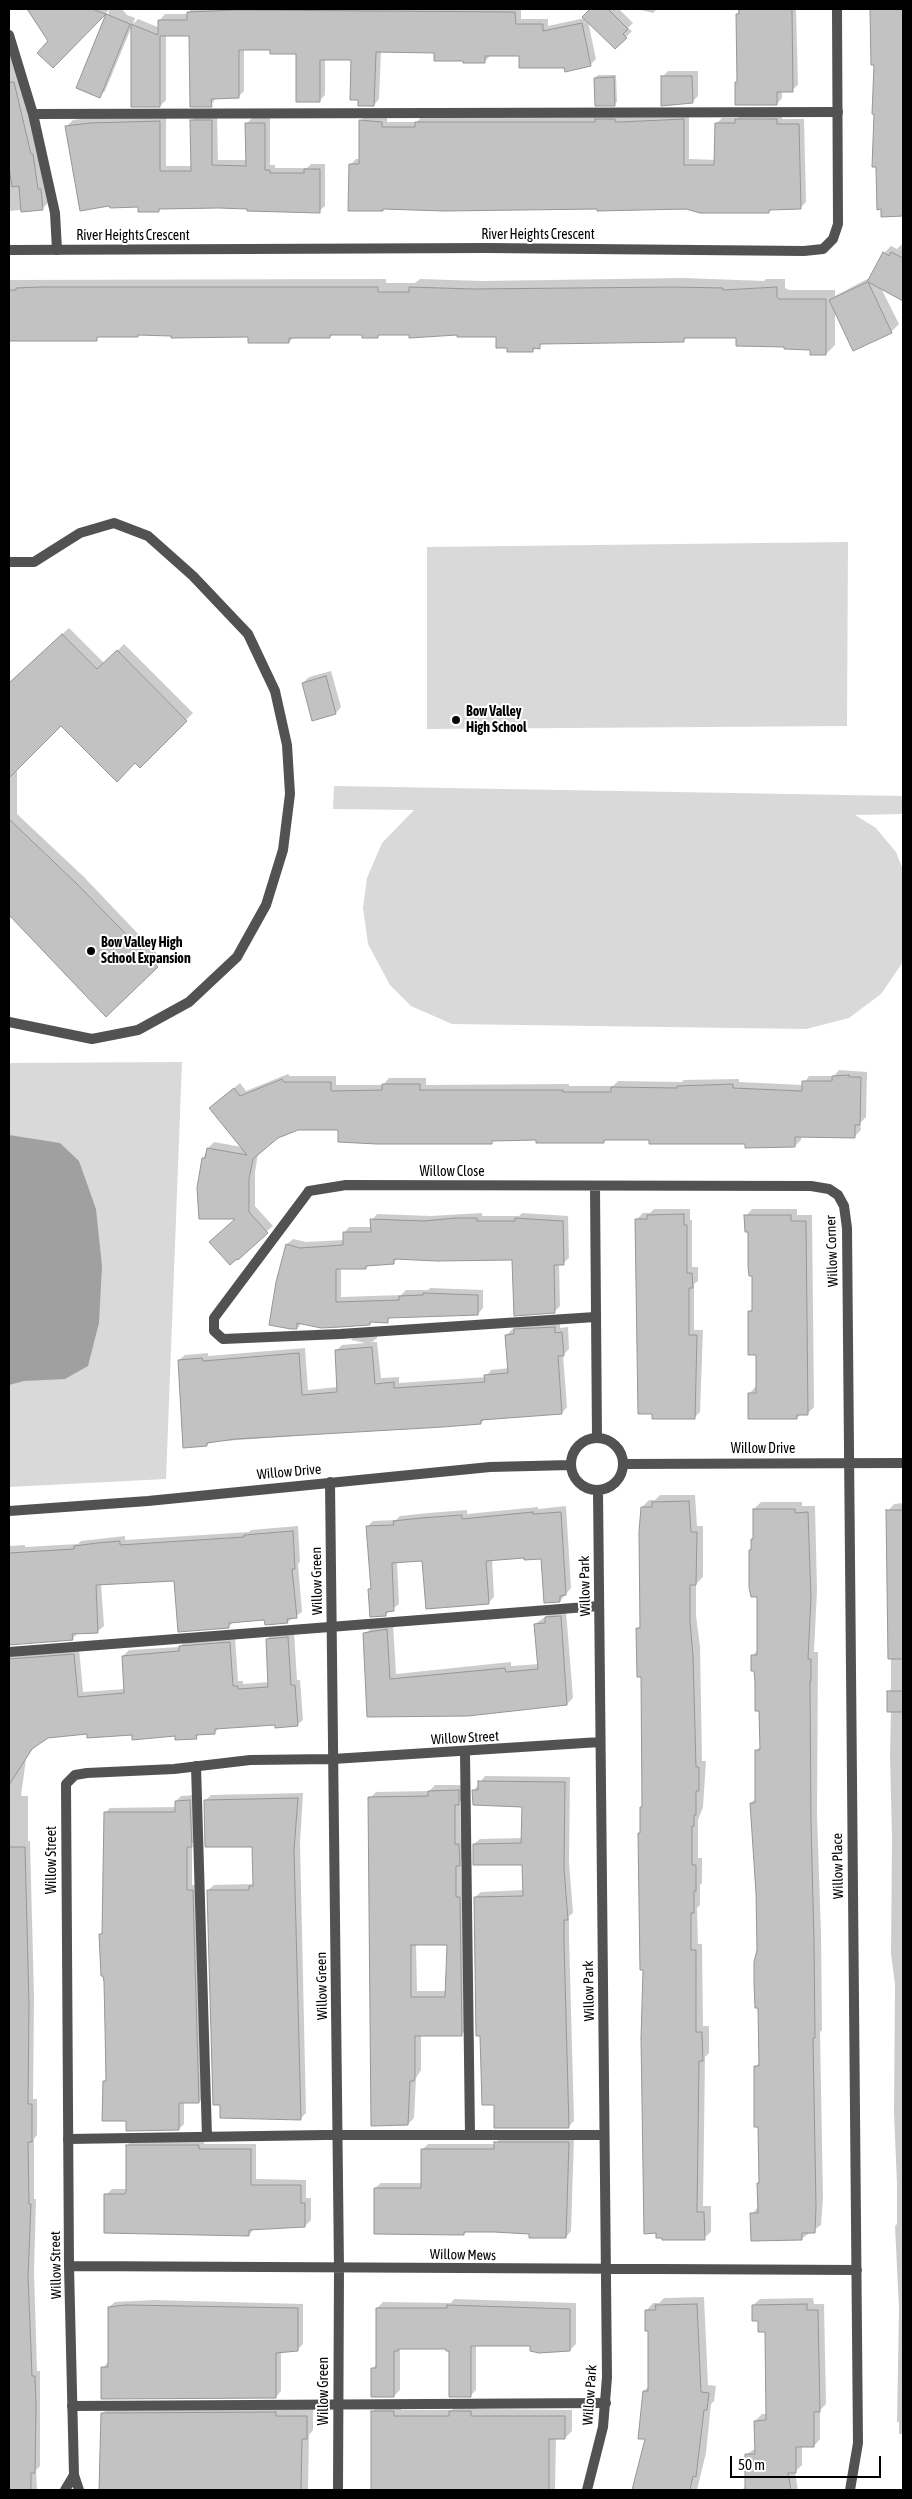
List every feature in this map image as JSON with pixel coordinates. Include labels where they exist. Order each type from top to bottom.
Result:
[{"type":"street","name":"River Heights Crescent","points":[[9,250],[486,248],[804,251],[823,249],[833,239],[838,224],[837,9]]},
{"type":"street","points":[[9,35],[33,114],[55,213],[57,250]]},
{"type":"street","points":[[33,114],[838,112]]},
{"type":"street","points":[[9,562],[34,562],[80,533],[114,523],[148,536],[193,576],[248,634],[275,691],[287,745],[290,794],[283,850],[266,905],[237,956],[189,1002],[138,1030],[92,1039],[9,1022]]},
{"type":"street","name":"Willow Close","points":[[595,1187],[346,1185],[309,1191],[214,1318],[214,1331],[223,1339],[340,1334],[596,1317]]},
{"type":"street","name":"Willow Corner","points":[[595,1187],[811,1186],[829,1189],[838,1195],[844,1206],[847,1228],[848,1462]]},
{"type":"street","points":[[595,1187],[597,1438]]},
{"type":"street","points":[[597,1438],[613,1443],[619,1449],[624,1464],[617,1482],[610,1488],[598,1490],[584,1487],[577,1481],[571,1465],[572,1457],[581,1443],[597,1438]]},
{"type":"street","name":"Willow Place","points":[[848,1462],[858,2443],[850,2490]]},
{"type":"street","name":"Willow Drive","points":[[624,1464],[903,1463]]},
{"type":"street","name":"Willow Drive","points":[[9,1510],[148,1501],[490,1467],[571,1465]]},
{"type":"street","name":"Willow Green","points":[[330,1482],[338,2135],[338,2490]]},
{"type":"street","name":"Willow Park","points":[[587,2490],[598,2450],[606,2403],[598,1490]]},
{"type":"street","points":[[9,1652],[600,1606]]},
{"type":"street","name":"Willow Street","points":[[79,2490],[74,2474],[69,2266],[66,1784],[75,1775],[87,1772],[196,1766],[250,1760],[334,1759],[600,1742]]},
{"type":"street","points":[[465,1752],[470,2135]]},
{"type":"street","points":[[196,1766],[207,2137]]},
{"type":"street","points":[[68,2139],[604,2134]]},
{"type":"street","name":"Willow Mews","points":[[69,2266],[857,2270]]},
{"type":"street","points":[[72,2406],[338,2403],[606,2403]]},
{"type":"street","points":[[65,2490],[74,2474]]},
{"type":"shaded area","points":[[848,542],[847,726],[427,729],[427,547]]},
{"type":"shaded area","points":[[334,786],[903,796],[903,814],[855,815],[876,828],[896,852],[903,870],[903,962],[881,994],[849,1018],[806,1029],[452,1024],[411,1006],[390,985],[368,944],[363,908],[367,878],[382,843],[414,810],[333,809]]},
{"type":"shaded area","points":[[182,1062],[166,1479],[9,1487],[9,1063]]},
{"type":"shaded area","points":[[9,1135],[60,1143],[79,1161],[96,1209],[102,1266],[99,1323],[88,1366],[65,1379],[24,1381],[9,1385]]},
{"type":"building","points":[[27,9],[92,9],[106,14],[53,68],[37,53],[48,41]]},
{"type":"building","points":[[590,9],[608,9],[628,29],[623,34],[627,38],[615,49],[582,17]]},
{"type":"building","points":[[739,9],[792,9],[793,92],[777,92],[777,105],[735,105],[735,82],[737,82],[736,14],[739,14]]},
{"type":"building","points":[[870,9],[903,9],[903,216],[881,217],[881,209],[877,210],[876,167],[872,167],[874,65],[871,65]]},
{"type":"building","points":[[237,10],[515,12],[516,24],[543,24],[543,31],[582,23],[591,66],[565,72],[564,68],[519,68],[519,56],[485,56],[485,63],[463,63],[463,61],[434,61],[434,53],[376,52],[374,106],[358,106],[358,100],[350,100],[351,60],[320,60],[320,102],[296,102],[296,54],[270,54],[270,50],[239,50],[239,98],[211,99],[212,107],[190,107],[189,36],[160,36],[160,107],[131,107],[131,24],[158,35],[158,20],[187,20],[187,12]]},
{"type":"building","points":[[106,14],[130,24],[100,98],[76,88]]},
{"type":"building","points":[[661,76],[692,76],[693,103],[661,106]]},
{"type":"building","points":[[614,77],[615,106],[595,106],[594,78]]},
{"type":"building","points":[[9,82],[14,82],[31,154],[33,154],[38,189],[41,189],[43,210],[21,212],[19,186],[12,187],[9,167]]},
{"type":"building","points":[[595,119],[615,119],[615,122],[620,122],[684,119],[684,165],[714,165],[715,123],[735,123],[735,119],[777,119],[777,124],[799,124],[801,209],[769,210],[769,213],[700,213],[686,209],[444,211],[383,209],[383,211],[348,211],[349,164],[359,164],[359,120],[382,122],[382,127],[415,127],[415,122],[595,122]]},
{"type":"building","points":[[190,120],[212,120],[212,165],[246,166],[245,123],[265,123],[265,170],[270,170],[270,173],[304,173],[304,169],[320,169],[320,213],[247,211],[247,209],[219,208],[159,209],[159,212],[138,212],[138,207],[110,208],[109,206],[80,211],[65,126],[90,123],[160,121],[160,171],[191,171]]},
{"type":"building","points":[[883,252],[889,256],[891,252],[903,258],[903,301],[868,282],[892,333],[853,351],[829,300],[867,282]]},
{"type":"building","points":[[41,287],[378,287],[378,292],[409,292],[409,287],[473,289],[674,287],[723,288],[723,290],[777,287],[777,297],[779,299],[826,299],[826,355],[810,355],[810,350],[784,349],[784,347],[736,346],[736,338],[684,338],[684,342],[540,344],[540,349],[533,348],[533,352],[507,352],[507,348],[496,348],[496,337],[457,337],[457,335],[409,338],[409,335],[378,335],[378,338],[362,338],[362,335],[330,335],[330,338],[289,338],[289,343],[248,343],[248,337],[171,338],[171,336],[138,335],[138,337],[97,337],[97,341],[9,341],[9,290]]},
{"type":"building","points":[[62,634],[97,669],[117,650],[187,721],[140,768],[135,763],[117,782],[61,726],[9,778],[9,683]]},
{"type":"building","points":[[326,676],[336,714],[312,721],[302,683]]},
{"type":"building","name":"Bow Valley High School Expansion","points":[[9,819],[77,884],[158,967],[106,1017],[9,915]]},
{"type":"building","points":[[849,1075],[849,1077],[861,1077],[860,1125],[855,1125],[855,1138],[795,1137],[795,1147],[745,1148],[745,1144],[649,1144],[649,1140],[604,1140],[604,1143],[536,1143],[536,1140],[492,1141],[492,1144],[377,1144],[338,1142],[338,1130],[298,1130],[278,1138],[253,1159],[249,1179],[249,1212],[268,1233],[238,1260],[230,1265],[209,1242],[235,1219],[199,1219],[197,1188],[202,1158],[205,1158],[207,1148],[247,1155],[209,1108],[234,1088],[240,1096],[282,1079],[284,1082],[331,1082],[331,1091],[382,1090],[382,1084],[420,1084],[420,1090],[611,1092],[611,1087],[677,1088],[677,1086],[733,1084],[733,1088],[802,1091],[802,1081],[832,1081],[832,1076]]},
{"type":"building","points":[[684,1214],[684,1225],[687,1225],[687,1273],[692,1273],[693,1288],[689,1288],[689,1335],[697,1335],[695,1419],[652,1419],[652,1414],[638,1414],[635,1219],[647,1219],[647,1215]]},
{"type":"building","points":[[744,1215],[791,1215],[791,1221],[806,1221],[808,1415],[797,1415],[797,1419],[748,1419],[748,1393],[756,1393],[756,1355],[748,1355],[748,1311],[752,1311],[752,1276],[749,1276],[748,1232],[745,1232]]},
{"type":"building","points":[[477,1218],[477,1221],[515,1221],[515,1218],[563,1221],[564,1265],[554,1265],[555,1313],[514,1316],[512,1260],[437,1261],[394,1259],[394,1264],[366,1266],[366,1269],[336,1269],[336,1302],[399,1300],[399,1296],[423,1295],[423,1293],[478,1295],[478,1315],[388,1318],[388,1323],[370,1322],[370,1325],[321,1328],[297,1323],[297,1329],[269,1325],[276,1282],[286,1244],[300,1248],[343,1245],[343,1232],[371,1232],[370,1219],[424,1221]]},
{"type":"building","points":[[555,1327],[555,1333],[562,1332],[564,1356],[558,1356],[562,1414],[481,1420],[481,1424],[443,1427],[236,1439],[207,1443],[207,1446],[183,1448],[178,1360],[202,1358],[203,1361],[299,1353],[302,1395],[337,1392],[335,1350],[372,1347],[375,1384],[394,1382],[394,1388],[485,1382],[484,1375],[508,1373],[505,1335],[514,1334],[514,1329]]},
{"type":"building","points":[[689,1501],[691,1532],[697,1532],[696,1585],[690,1585],[690,1622],[693,1655],[696,1767],[699,1767],[699,1791],[696,1791],[696,1815],[694,1815],[694,1826],[692,1826],[692,1865],[696,1865],[696,1891],[694,1891],[694,1913],[691,1913],[691,1950],[696,1950],[696,2032],[702,2032],[703,2061],[699,2061],[697,2212],[704,2212],[705,2240],[662,2240],[662,2238],[656,2238],[656,2233],[644,2234],[641,2038],[643,1970],[640,1970],[638,1833],[640,1833],[640,1807],[642,1807],[641,1677],[637,1677],[636,1628],[640,1628],[639,1532],[641,1507],[652,1507],[652,1502]]},
{"type":"building","points":[[753,1509],[795,1509],[795,1513],[808,1512],[811,1598],[808,1659],[811,1659],[816,2207],[815,2233],[802,2233],[802,2240],[751,2241],[750,2213],[758,2213],[757,2183],[759,2183],[758,2127],[754,2127],[754,2066],[759,2066],[758,2008],[755,2008],[754,1983],[754,1962],[757,1950],[756,1893],[750,1803],[755,1803],[755,1750],[760,1750],[759,1711],[755,1711],[754,1671],[751,1671],[751,1655],[757,1655],[757,1597],[751,1597],[749,1587],[749,1550],[751,1550],[751,1539],[753,1539]]},
{"type":"building","points":[[886,1510],[903,1510],[903,1659],[888,1659]]},
{"type":"building","points":[[533,1512],[533,1514],[561,1512],[566,1595],[560,1596],[560,1602],[544,1603],[541,1559],[524,1560],[524,1558],[486,1561],[489,1604],[426,1609],[422,1561],[392,1563],[394,1611],[386,1612],[386,1616],[370,1617],[368,1589],[371,1589],[366,1526],[394,1525],[393,1521],[421,1518],[462,1515],[462,1519]]},
{"type":"building","points":[[293,1531],[295,1569],[292,1569],[297,1618],[287,1619],[288,1623],[265,1625],[264,1620],[229,1623],[229,1628],[178,1632],[174,1581],[96,1585],[98,1633],[72,1634],[73,1640],[9,1645],[9,1553],[74,1549],[74,1546],[120,1541],[120,1545],[244,1537],[244,1535]]},
{"type":"building","points":[[561,1616],[567,1705],[468,1716],[367,1717],[363,1633],[387,1629],[390,1679],[505,1668],[506,1672],[538,1669],[534,1624],[545,1623],[545,1617]]},
{"type":"building","points":[[288,1637],[291,1685],[295,1685],[298,1726],[275,1728],[275,1725],[215,1729],[215,1734],[196,1735],[197,1739],[175,1740],[175,1736],[132,1740],[132,1735],[87,1738],[87,1734],[48,1738],[32,1749],[9,1785],[9,1659],[74,1654],[78,1697],[124,1693],[122,1656],[179,1651],[179,1646],[230,1642],[233,1686],[238,1686],[238,1689],[268,1687],[266,1639]]},
{"type":"building","points":[[887,1691],[903,1691],[903,1712],[887,1712]]},
{"type":"building","points":[[478,1781],[565,1782],[564,1868],[568,1920],[564,1920],[564,1942],[569,2128],[494,2128],[494,2105],[482,2105],[480,2036],[476,2036],[474,1897],[523,1896],[522,1865],[473,1865],[473,1844],[521,1843],[522,1807],[473,1805],[472,1790],[478,1790]]},
{"type":"building","points":[[459,1790],[459,1805],[455,1805],[455,1844],[459,1844],[460,1866],[456,1866],[456,1897],[460,1897],[462,2036],[415,2036],[415,2076],[414,2081],[410,2081],[408,2125],[371,2126],[368,1797],[428,1796],[428,1791]],"holes":[[[411,1945],[447,1945],[445,1997],[411,1997]]]},
{"type":"building","points":[[298,1798],[294,1850],[301,2120],[220,2118],[220,2105],[213,2105],[207,1890],[249,1890],[249,1886],[253,1886],[252,1847],[205,1847],[204,1800]]},
{"type":"building","points":[[190,1800],[192,1847],[187,1847],[187,1890],[193,1890],[199,2103],[179,2103],[179,2130],[126,2131],[126,2121],[102,2121],[103,2081],[106,2081],[104,1982],[103,1976],[101,1976],[99,1934],[102,1934],[104,1812],[175,1812],[175,1801]]},
{"type":"building","points":[[9,1847],[25,1847],[29,2004],[28,2104],[32,2104],[32,2142],[28,2142],[29,2204],[31,2204],[28,2277],[32,2376],[35,2376],[36,2405],[35,2473],[31,2473],[31,2490],[9,2490]]},
{"type":"building","points":[[494,2142],[569,2142],[566,2238],[529,2238],[529,2234],[494,2232],[464,2232],[464,2235],[374,2234],[374,2188],[421,2188],[421,2149],[494,2149]]},
{"type":"building","points":[[126,2145],[199,2145],[199,2149],[251,2149],[251,2185],[301,2185],[301,2203],[305,2203],[305,2227],[249,2230],[249,2236],[104,2233],[104,2194],[124,2194],[126,2192]]},
{"type":"building","points":[[697,2304],[701,2392],[709,2393],[707,2410],[704,2410],[696,2477],[693,2476],[690,2490],[632,2490],[645,2439],[638,2439],[643,2391],[648,2391],[648,2331],[645,2331],[645,2310],[656,2310],[655,2305]]},
{"type":"building","points":[[807,2304],[807,2310],[818,2310],[820,2412],[814,2412],[814,2447],[796,2447],[796,2473],[788,2473],[791,2490],[745,2490],[745,2454],[755,2454],[754,2421],[766,2420],[765,2332],[758,2332],[758,2321],[752,2321],[752,2305]]},
{"type":"building","points":[[126,2305],[298,2308],[298,2351],[276,2353],[276,2398],[101,2399],[101,2367],[108,2367],[108,2307]]},
{"type":"building","points":[[447,2305],[570,2309],[570,2351],[539,2353],[530,2351],[530,2346],[471,2346],[471,2397],[449,2397],[449,2351],[446,2351],[446,2349],[398,2349],[398,2351],[394,2351],[394,2397],[371,2397],[371,2368],[376,2368],[376,2308],[447,2308]]},
{"type":"building","points":[[371,2411],[394,2411],[394,2416],[449,2416],[449,2411],[471,2411],[471,2416],[565,2416],[565,2439],[549,2439],[549,2490],[371,2490]]},
{"type":"building","points":[[276,2412],[276,2416],[307,2416],[307,2439],[302,2439],[301,2490],[99,2490],[101,2413]]},
{"type":"place","name":"Bow Valley High School","points":[[456,720]]},
{"type":"place","name":"Bow Valley High School Expansion","points":[[91,951]]}]
